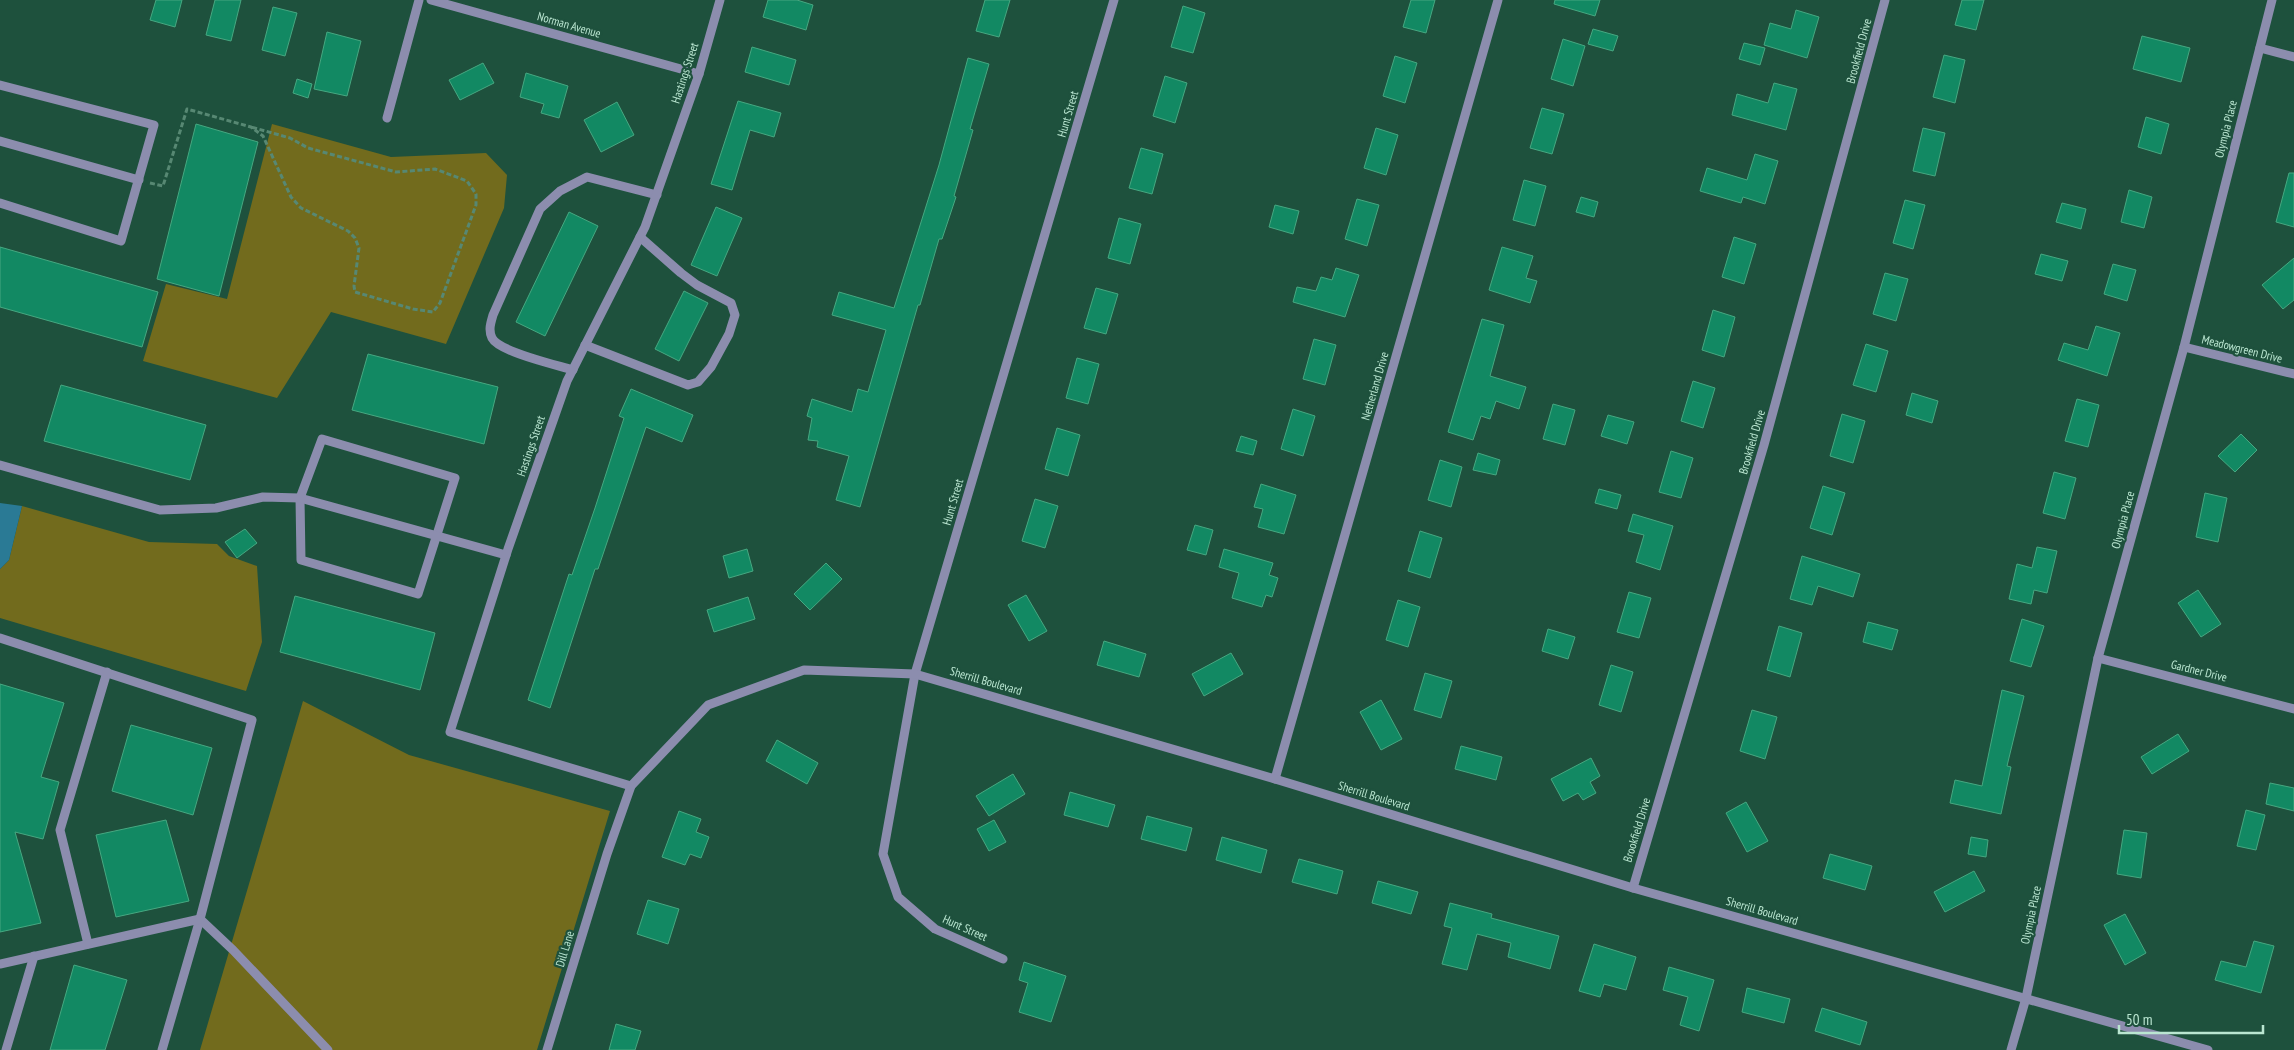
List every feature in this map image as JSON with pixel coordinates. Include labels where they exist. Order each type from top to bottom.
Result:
[{"type":"street","points":[[386,118],[420,0]]},
{"type":"street","name":"Norman Avenue","points":[[432,0],[699,74]]},
{"type":"street","name":"Hastings Street","points":[[631,786],[450,732],[506,555],[573,370],[640,237],[657,195],[699,74],[720,0]]},
{"type":"street","name":"Hunt Street","points":[[1003,959],[935,929],[898,897],[883,854],[915,674],[1114,0]]},
{"type":"street","name":"Netherland Drive","points":[[1275,779],[1498,0]]},
{"type":"street","name":"Brookfield Drive","points":[[1633,888],[1764,445],[1886,0]]},
{"type":"street","name":"Olympia Place","points":[[2011,1050],[2026,998],[2098,658],[2184,347],[2272,0]]},
{"type":"street","points":[[2260,48],[2294,57]]},
{"type":"street","points":[[0,86],[154,125],[121,241],[0,203]]},
{"type":"street","points":[[0,141],[139,180]]},
{"type":"street","points":[[573,370],[505,348],[492,339],[490,329],[493,314],[540,209],[560,191],[587,177],[657,195]]},
{"type":"street","points":[[585,345],[688,385],[698,382],[711,367],[729,334],[735,315],[731,303],[697,285],[640,237]]},
{"type":"street","name":"Meadowgreen Drive","points":[[2184,347],[2294,374]]},
{"type":"street","points":[[322,438],[455,478],[418,594],[302,560],[300,498],[322,438]]},
{"type":"street","points":[[0,465],[160,510],[216,508],[263,497],[300,498],[506,555]]},
{"type":"street","points":[[0,638],[252,720],[200,919],[162,1050]]},
{"type":"street","name":"Gardner Drive","points":[[2098,658],[2294,709]]},
{"type":"street","name":"Sherrill Boulevard","points":[[607,854],[631,786],[708,705],[804,670],[915,674],[1275,779],[1633,888],[2208,1050]]},
{"type":"street","points":[[88,944],[60,830],[107,672]]},
{"type":"street","name":"Dill Lane","points":[[547,1050],[607,854]]},
{"type":"street","points":[[0,964],[200,919]]},
{"type":"street","points":[[200,919],[328,1050]]},
{"type":"street","points":[[6,1050],[34,956]]},
{"type":"path","points":[[139,180],[163,186],[188,109],[290,138],[308,148],[396,172],[436,169],[467,181],[476,194],[476,205],[440,304],[433,312],[412,309],[355,292],[354,286],[359,248],[355,238],[348,231],[301,208],[291,198],[263,136],[251,127]]},
{"type":"shaded area","points":[[272,124],[391,157],[486,153],[507,175],[504,208],[446,344],[331,312],[277,398],[143,361],[166,284],[227,299]]},
{"type":"shaded area","points":[[22,506],[149,542],[217,544],[229,556],[257,566],[262,642],[246,691],[0,618],[0,569],[9,560]]},
{"type":"shaded area","points":[[303,701],[409,755],[610,811],[537,1050],[200,1050]]},
{"type":"water","points":[[0,503],[22,506],[9,560],[0,569]]},
{"type":"building","points":[[156,0],[182,0],[175,27],[150,20]]},
{"type":"building","points":[[215,0],[241,0],[231,41],[206,35]]},
{"type":"building","points":[[768,0],[797,0],[813,5],[806,30],[763,17]]},
{"type":"building","points":[[985,0],[1010,0],[999,37],[976,31]]},
{"type":"building","points":[[1411,0],[1435,0],[1426,33],[1403,27]]},
{"type":"building","points":[[1555,0],[1600,0],[1595,16],[1554,4]]},
{"type":"building","points":[[1962,0],[1984,0],[1976,30],[1955,25]]},
{"type":"building","points":[[1183,6],[1205,13],[1193,53],[1171,47]]},
{"type":"building","points":[[273,7],[297,13],[285,56],[262,50]]},
{"type":"building","points":[[1796,10],[1819,17],[1807,58],[1764,45],[1770,23],[1791,29]]},
{"type":"building","points":[[1593,29],[1618,36],[1613,51],[1588,44]]},
{"type":"building","points":[[327,32],[361,41],[347,96],[314,89]]},
{"type":"building","points":[[2142,36],[2190,48],[2181,82],[2133,69]]},
{"type":"building","points":[[1563,39],[1585,46],[1573,86],[1551,79]]},
{"type":"building","points":[[1744,43],[1765,48],[1760,65],[1739,59]]},
{"type":"building","points":[[752,47],[796,60],[789,85],[745,72]]},
{"type":"building","points":[[1944,55],[1965,60],[1955,103],[1933,97]]},
{"type":"building","points":[[1395,56],[1417,63],[1405,103],[1383,96]]},
{"type":"building","points":[[968,58],[989,64],[970,129],[973,130],[954,196],[956,197],[942,239],[939,239],[920,305],[918,305],[860,507],[836,500],[849,456],[817,447],[818,441],[808,440],[812,418],[807,416],[812,399],[852,412],[858,389],[868,392],[886,330],[832,315],[839,292],[894,308],[939,165]]},
{"type":"building","points":[[483,63],[494,83],[460,100],[449,80]]},
{"type":"building","points":[[526,73],[568,86],[559,118],[541,113],[544,104],[520,97]]},
{"type":"building","points":[[1165,76],[1187,83],[1175,123],[1153,116]]},
{"type":"building","points":[[297,79],[312,84],[308,98],[293,93]]},
{"type":"building","points":[[1774,83],[1797,89],[1786,130],[1732,115],[1737,94],[1768,103]]},
{"type":"building","points":[[738,101],[781,113],[774,137],[750,130],[732,190],[711,184]]},
{"type":"building","points":[[617,102],[634,135],[601,152],[584,120]]},
{"type":"building","points":[[1542,108],[1564,114],[1552,154],[1530,148]]},
{"type":"building","points":[[2146,117],[2169,124],[2161,154],[2138,147]]},
{"type":"building","points":[[196,124],[258,142],[219,296],[157,279]]},
{"type":"building","points":[[1376,128],[1398,135],[1386,175],[1364,168]]},
{"type":"building","points":[[1923,128],[1945,133],[1935,176],[1913,171]]},
{"type":"building","points":[[1141,148],[1163,154],[1152,194],[1129,188]]},
{"type":"building","points":[[1755,154],[1778,161],[1765,204],[1743,197],[1741,203],[1700,191],[1707,168],[1747,180]]},
{"type":"building","points":[[2289,173],[2294,173],[2294,227],[2276,222]]},
{"type":"building","points":[[1524,180],[1546,186],[1535,226],[1513,220]]},
{"type":"building","points":[[2129,190],[2152,197],[2144,228],[2121,222]]},
{"type":"building","points":[[1581,197],[1598,202],[1594,217],[1576,212]]},
{"type":"building","points":[[1357,199],[1379,205],[1367,246],[1345,239]]},
{"type":"building","points":[[1905,200],[1925,205],[1913,249],[1893,243]]},
{"type":"building","points":[[2062,203],[2086,209],[2081,229],[2056,222]]},
{"type":"building","points":[[1275,205],[1299,211],[1293,234],[1269,227]]},
{"type":"building","points":[[716,207],[742,218],[717,276],[691,265]]},
{"type":"building","points":[[569,212],[598,226],[545,336],[516,322]]},
{"type":"building","points":[[1119,218],[1141,224],[1130,264],[1108,258]]},
{"type":"building","points":[[1734,237],[1756,244],[1744,284],[1722,277]]},
{"type":"building","points":[[0,247],[158,292],[142,347],[0,307]]},
{"type":"building","points":[[1502,247],[1533,256],[1526,278],[1537,281],[1530,303],[1489,290]]},
{"type":"building","points":[[2041,254],[2068,261],[2062,281],[2035,274]]},
{"type":"building","points":[[2294,258],[2294,300],[2283,309],[2262,285]]},
{"type":"building","points":[[2113,264],[2136,270],[2127,301],[2104,294]]},
{"type":"building","points":[[1336,268],[1359,275],[1345,317],[1293,302],[1297,287],[1316,291],[1321,277],[1332,280]]},
{"type":"building","points":[[1885,273],[1908,279],[1896,321],[1873,314]]},
{"type":"building","points":[[1096,288],[1118,294],[1106,334],[1084,328]]},
{"type":"building","points":[[684,291],[708,303],[679,361],[655,349]]},
{"type":"building","points":[[1713,310],[1735,317],[1724,357],[1702,350]]},
{"type":"building","points":[[1482,319],[1504,325],[1490,376],[1526,387],[1519,409],[1496,401],[1490,419],[1481,416],[1473,440],[1448,432]]},
{"type":"building","points":[[2096,326],[2120,333],[2107,376],[2058,360],[2064,343],[2088,350]]},
{"type":"building","points":[[1314,339],[1336,345],[1325,385],[1303,379]]},
{"type":"building","points":[[1866,344],[1888,351],[1876,392],[1853,385]]},
{"type":"building","points":[[368,354],[498,387],[484,444],[352,410]]},
{"type":"building","points":[[1077,358],[1099,364],[1088,404],[1066,398]]},
{"type":"building","points":[[1693,381],[1715,388],[1703,428],[1681,421]]},
{"type":"building","points":[[61,385],[206,425],[190,480],[44,441]]},
{"type":"building","points":[[631,389],[693,415],[682,442],[646,427],[598,569],[595,569],[550,708],[528,700],[569,574],[572,575],[595,508],[624,418],[619,416]]},
{"type":"building","points":[[1912,393],[1938,401],[1932,423],[1906,415]]},
{"type":"building","points":[[2077,399],[2099,405],[2088,447],[2065,441]]},
{"type":"building","points":[[1553,404],[1575,410],[1565,445],[1543,439]]},
{"type":"building","points":[[1293,409],[1315,416],[1303,456],[1281,449]]},
{"type":"building","points":[[1842,414],[1865,421],[1853,463],[1830,456]]},
{"type":"building","points":[[1608,415],[1634,422],[1627,444],[1601,436]]},
{"type":"building","points":[[1057,428],[1080,435],[1068,476],[1045,469]]},
{"type":"building","points":[[2241,434],[2257,450],[2235,472],[2218,456]]},
{"type":"building","points":[[1241,436],[1257,441],[1253,455],[1236,451]]},
{"type":"building","points":[[1671,451],[1693,458],[1681,498],[1659,492]]},
{"type":"building","points":[[1478,453],[1500,460],[1496,475],[1473,470]]},
{"type":"building","points":[[1440,460],[1462,467],[1451,507],[1428,500]]},
{"type":"building","points":[[2054,472],[2076,478],[2065,519],[2043,513]]},
{"type":"building","points":[[1261,484],[1296,495],[1284,534],[1258,527],[1263,509],[1254,507]]},
{"type":"building","points":[[1823,486],[1845,493],[1832,535],[1810,528]]},
{"type":"building","points":[[1599,489],[1621,495],[1617,509],[1595,503]]},
{"type":"building","points":[[2205,493],[2227,498],[2218,542],[2196,537]]},
{"type":"building","points":[[1035,499],[1058,506],[1045,548],[1022,541]]},
{"type":"building","points":[[1633,514],[1673,526],[1660,570],[1636,562],[1644,535],[1628,531]]},
{"type":"building","points":[[1195,525],[1213,530],[1206,555],[1187,550]]},
{"type":"building","points":[[245,529],[257,543],[237,558],[225,542]]},
{"type":"building","points":[[1420,531],[1442,538],[1430,578],[1408,571]]},
{"type":"building","points":[[2037,547],[2057,551],[2047,593],[2034,590],[2031,604],[2009,599],[2017,564],[2032,568]]},
{"type":"building","points":[[747,549],[753,571],[729,578],[723,556]]},
{"type":"building","points":[[1224,549],[1273,563],[1269,575],[1278,578],[1272,597],[1266,595],[1262,607],[1232,598],[1239,573],[1219,567]]},
{"type":"building","points":[[1802,556],[1860,574],[1853,597],[1818,586],[1812,605],[1790,599]]},
{"type":"building","points":[[826,563],[842,579],[810,610],[794,594]]},
{"type":"building","points":[[2198,590],[2221,624],[2201,637],[2178,603]]},
{"type":"building","points":[[1629,592],[1651,598],[1639,638],[1617,632]]},
{"type":"building","points":[[1026,595],[1047,631],[1029,641],[1008,605]]},
{"type":"building","points":[[295,596],[435,633],[420,690],[280,652]]},
{"type":"building","points":[[748,597],[755,619],[714,632],[707,610]]},
{"type":"building","points":[[1398,600],[1420,607],[1408,647],[1386,640]]},
{"type":"building","points":[[2022,619],[2044,626],[2031,667],[2010,661]]},
{"type":"building","points":[[1868,622],[1898,630],[1892,650],[1863,642]]},
{"type":"building","points":[[1779,626],[1802,633],[1790,677],[1767,670]]},
{"type":"building","points":[[1548,629],[1575,637],[1568,659],[1542,651]]},
{"type":"building","points":[[1104,641],[1146,654],[1139,677],[1097,665]]},
{"type":"building","points":[[1231,653],[1243,674],[1204,696],[1192,674]]},
{"type":"building","points":[[1611,665],[1633,672],[1621,712],[1599,705]]},
{"type":"building","points":[[1425,673],[1452,681],[1441,718],[1414,710]]},
{"type":"building","points":[[0,684],[64,703],[41,777],[59,782],[43,839],[15,832],[41,923],[0,932]]},
{"type":"building","points":[[2002,690],[2024,696],[2007,766],[2011,767],[2001,814],[1950,803],[1955,780],[1982,786]]},
{"type":"building","points":[[1381,700],[1402,739],[1381,750],[1360,712]]},
{"type":"building","points":[[1752,710],[1777,717],[1765,759],[1740,751]]},
{"type":"building","points":[[131,725],[212,748],[193,815],[112,791]]},
{"type":"building","points":[[2178,734],[2189,751],[2152,774],[2141,757]]},
{"type":"building","points":[[777,740],[818,763],[807,784],[766,761]]},
{"type":"building","points":[[1461,746],[1502,757],[1496,780],[1455,769]]},
{"type":"building","points":[[1591,758],[1600,776],[1590,782],[1596,793],[1583,800],[1578,793],[1563,801],[1551,779]]},
{"type":"building","points":[[1013,774],[1025,794],[989,816],[976,796]]},
{"type":"building","points":[[2270,783],[2294,788],[2294,811],[2266,804]]},
{"type":"building","points":[[1070,792],[1115,805],[1108,827],[1064,815]]},
{"type":"building","points":[[1746,802],[1768,841],[1747,852],[1726,813]]},
{"type":"building","points":[[2246,810],[2265,815],[2256,850],[2237,846]]},
{"type":"building","points":[[679,811],[701,819],[696,832],[709,837],[701,858],[690,854],[685,865],[662,857]]},
{"type":"building","points":[[1147,816],[1192,828],[1186,851],[1141,839]]},
{"type":"building","points":[[166,820],[189,901],[116,917],[96,835]]},
{"type":"building","points":[[994,820],[1006,842],[989,851],[977,829]]},
{"type":"building","points":[[2124,830],[2147,833],[2141,878],[2117,874]]},
{"type":"building","points":[[1222,837],[1267,850],[1261,873],[1216,860]]},
{"type":"building","points":[[1971,837],[1988,840],[1986,857],[1968,854]]},
{"type":"building","points":[[1830,854],[1872,866],[1865,890],[1823,878]]},
{"type":"building","points":[[1299,859],[1343,871],[1337,894],[1292,882]]},
{"type":"building","points":[[1974,871],[1985,891],[1945,912],[1934,892]]},
{"type":"building","points":[[1378,881],[1418,892],[1411,914],[1372,903]]},
{"type":"building","points":[[648,900],[679,909],[668,944],[637,934]]},
{"type":"building","points":[[1450,903],[1492,914],[1491,918],[1559,936],[1550,969],[1508,957],[1511,943],[1477,934],[1467,970],[1442,964],[1452,928],[1444,926]]},
{"type":"building","points":[[2125,914],[2146,953],[2125,965],[2104,925]]},
{"type":"building","points":[[2254,941],[2274,946],[2261,993],[2215,980],[2221,961],[2246,967]]},
{"type":"building","points":[[1594,944],[1636,957],[1626,990],[1604,984],[1600,997],[1579,991]]},
{"type":"building","points":[[1024,962],[1066,976],[1051,1022],[1019,1012],[1028,983],[1019,980]]},
{"type":"building","points":[[74,965],[127,980],[105,1050],[50,1050]]},
{"type":"building","points":[[1669,967],[1714,980],[1699,1031],[1680,1025],[1688,997],[1663,990]]},
{"type":"building","points":[[1747,988],[1790,999],[1784,1023],[1742,1012]]},
{"type":"building","points":[[1822,1008],[1867,1022],[1860,1045],[1815,1031]]},
{"type":"building","points":[[616,1024],[641,1031],[635,1050],[609,1050]]}]
